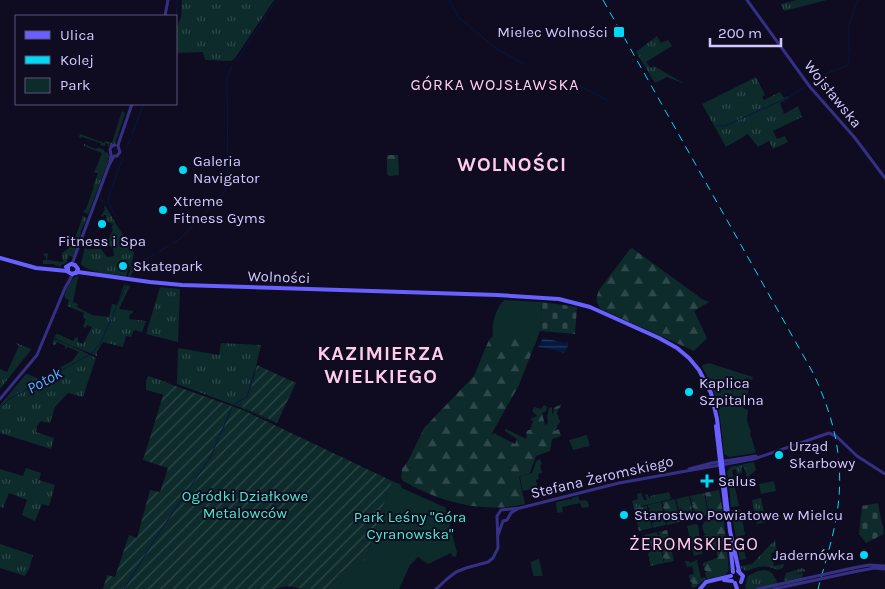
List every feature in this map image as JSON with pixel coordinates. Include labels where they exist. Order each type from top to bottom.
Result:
[{"type":"main road","name":"Wolności","points":[[0,258],[30,266],[72,269],[159,284],[510,296],[559,299],[583,305],[671,344],[694,364],[707,384],[714,406],[721,463]]},
{"type":"main road","points":[[721,463],[730,531],[739,571],[743,576],[736,582]]},
{"type":"main road","points":[[721,463],[732,574],[742,589]]},
{"type":"main road","points":[[702,589],[706,582],[739,571]]},
{"type":"main road","points":[[702,589],[709,583],[727,580],[736,582]]},
{"type":"main road","points":[[736,582],[737,589]]},
{"type":"street","points":[[165,15],[168,0]]},
{"type":"street","name":"Wojsławska","points":[[747,0],[810,87],[859,144],[885,178]]},
{"type":"street","points":[[113,155],[118,156],[120,152],[117,146],[132,105]]},
{"type":"street","points":[[0,399],[36,356],[65,288],[110,165],[113,155],[110,149],[112,146],[117,146]]},
{"type":"street","name":"Stefana Żeromskiego","points":[[506,510],[619,483],[762,456],[826,433],[833,434],[857,456],[885,474]]},
{"type":"street","name":"Stefana Żeromskiego","points":[[510,514],[520,508]]},
{"type":"street","points":[[506,510],[510,514],[507,520],[501,520],[497,516],[499,512],[506,510]]},
{"type":"street","points":[[436,589],[446,578],[456,572],[488,562],[493,558],[498,550],[501,520]]},
{"type":"street","points":[[774,589],[869,565],[885,567]]},
{"type":"street","points":[[758,589],[853,570]]},
{"type":"green space","points":[[182,0],[274,0],[235,58],[231,61],[205,60],[203,52],[178,53],[178,25],[181,17]]},
{"type":"green space","points":[[797,0],[827,0],[784,11],[781,4]]},
{"type":"green space","points":[[657,36],[661,43],[668,40],[672,46],[646,62],[651,68],[654,66],[685,84],[667,77],[655,83],[636,52]]},
{"type":"green space","points":[[756,77],[765,95],[762,97],[764,100],[780,92],[784,98],[788,96],[789,98],[780,103],[784,114],[798,106],[802,117],[773,131],[777,139],[785,136],[788,142],[773,149],[769,141],[758,147],[748,134],[726,147],[702,104]]},
{"type":"green space","points":[[122,111],[125,113],[115,144],[107,147],[110,144],[100,145],[101,143],[79,137],[80,134],[104,143],[105,141],[112,143]]},
{"type":"green space","points":[[84,144],[95,149],[104,150],[105,153],[107,151],[110,158],[107,158],[109,160],[88,214],[83,212],[86,209],[94,187],[98,173],[94,173],[102,153],[84,146]]},
{"type":"green space","points":[[387,155],[398,155],[399,175],[389,176],[387,174]]},
{"type":"green space","points":[[105,205],[134,253],[131,266],[135,267],[128,278],[84,270],[105,273],[89,269],[81,264],[85,247],[87,249],[101,249],[107,257],[114,256],[113,248],[107,244],[113,224],[107,222],[106,215],[101,216]],"holes":[[[129,267],[131,267],[128,277],[112,274],[126,276]]]},
{"type":"green space","points":[[82,216],[87,219],[80,232],[74,258],[69,255],[66,263],[61,265],[61,267],[55,264],[43,264],[43,260],[46,260],[44,253],[50,254],[48,254],[47,260],[63,262],[62,253],[74,241]]},
{"type":"green space","points":[[632,248],[702,299],[709,302],[694,311],[707,338],[694,351],[599,307],[597,295],[599,290]]},
{"type":"green space","points":[[77,276],[80,277],[78,277],[73,302],[78,304],[77,307],[92,315],[109,317],[112,304],[117,305],[124,285],[130,286],[119,309],[133,311],[129,319],[146,321],[142,332],[134,330],[131,337],[126,336],[123,347],[103,342],[97,352],[97,356],[54,338],[56,334],[73,341],[76,337],[78,342],[83,344],[92,327],[87,325],[86,328],[83,327],[86,319],[83,317],[84,313],[67,306],[69,300],[64,297],[70,282]]},
{"type":"green space","points":[[160,287],[180,289],[178,342],[146,334]]},
{"type":"green space","points":[[504,300],[542,302],[540,331],[535,345],[530,343],[528,335],[493,335],[495,317]]},
{"type":"green space","points":[[542,302],[577,307],[575,334],[540,331]]},
{"type":"green space","points":[[540,331],[519,385],[491,435],[494,433],[515,444],[517,439],[505,431],[506,429],[526,439],[526,433],[530,430],[533,421],[530,419],[537,416],[532,411],[534,407],[541,409],[544,405],[547,407],[546,411],[542,413],[545,425],[548,423],[549,408],[552,407],[553,414],[554,408],[561,404],[557,413],[560,422],[554,431],[559,429],[561,436],[552,439],[550,451],[536,456],[530,473],[519,477],[525,504],[493,508],[462,504],[432,495],[403,481],[401,478],[402,469],[408,461],[424,428],[474,376],[488,342],[493,335],[526,335]]},
{"type":"green space","points":[[54,339],[96,358],[83,397],[68,393],[55,407],[50,423],[41,421],[37,426],[36,432],[54,438],[51,449],[0,433],[0,405],[26,374],[39,379],[72,361],[79,352],[68,347],[65,349],[65,346],[57,342],[55,345],[52,344]]},
{"type":"green space","points":[[16,343],[31,349],[0,389],[0,369],[7,372],[19,346]]},
{"type":"green space","points":[[221,343],[261,345],[249,396],[236,404],[277,424],[242,408],[177,384],[178,348],[219,355]]},
{"type":"green space","points":[[709,363],[753,377],[752,380],[746,378],[744,383],[750,386],[743,408],[748,410],[747,421],[756,453],[729,457],[724,454],[716,398],[702,367],[702,365]]},
{"type":"green space","points":[[257,365],[296,383],[277,423],[236,404],[249,396]]},
{"type":"green space","points":[[148,376],[167,382],[164,395],[146,390]]},
{"type":"green space","name":"Ogródki Działkowe Metalowców","points":[[167,383],[243,410],[392,481],[390,487],[392,488],[390,493],[388,492],[365,560],[340,573],[326,589],[303,589],[287,586],[275,589],[103,589],[107,575],[115,577],[129,535],[137,538],[150,490],[160,492],[168,468],[143,460]]},
{"type":"green space","points":[[587,435],[590,446],[573,450],[569,440]]},
{"type":"green space","points":[[540,459],[542,473],[538,474],[539,479],[536,480],[538,488],[523,491],[521,476],[532,473],[536,461]]},
{"type":"green space","points":[[754,462],[756,470],[747,478],[744,467],[741,468],[742,473],[737,474],[736,469],[732,470],[734,480],[729,481],[727,472],[730,467]]},
{"type":"green space","points":[[26,468],[41,473],[39,480],[55,485],[49,506],[42,504],[35,521],[22,515],[27,500],[9,493],[3,508],[0,507],[0,469],[23,476]]},
{"type":"green space","name":"Park Leśny \"Góra Cyranowska\"","points":[[392,481],[400,484],[402,488],[445,506],[457,553],[456,557],[452,556],[451,553],[428,564],[418,557],[410,565],[399,589],[326,589],[340,573],[365,560],[388,492],[392,488],[389,487]]},
{"type":"green space","points":[[774,481],[776,491],[761,494],[759,484]]},
{"type":"green space","points":[[734,483],[739,506],[731,507],[729,484]]},
{"type":"green space","points":[[719,490],[723,512],[709,515],[708,511],[710,510],[708,510],[707,506],[709,506],[706,502],[708,501],[706,501],[704,493]]},
{"type":"green space","points":[[669,492],[671,499],[634,508],[632,501],[638,499],[637,494],[641,493],[644,500],[647,500],[645,495],[647,494],[650,499],[650,496]]},
{"type":"green space","points":[[704,493],[708,515],[695,518],[694,514],[696,513],[694,513],[693,510],[695,509],[692,505],[694,504],[692,504],[691,500],[693,499],[690,496]]},
{"type":"green space","points":[[578,496],[580,501],[585,500],[588,502],[589,507],[582,508],[580,503],[562,507],[563,512],[557,513],[556,502],[572,500],[572,498]]},
{"type":"green space","points":[[689,496],[694,519],[681,521],[680,517],[682,516],[679,513],[681,511],[679,512],[678,508],[680,507],[678,507],[677,503],[679,502],[676,499]]},
{"type":"green space","points":[[761,498],[766,522],[757,524],[752,500]]},
{"type":"green space","points":[[675,499],[680,522],[667,525],[666,520],[668,519],[666,519],[665,516],[667,515],[665,515],[664,511],[666,510],[664,510],[663,506],[665,505],[662,502]]},
{"type":"green space","points":[[661,502],[666,525],[653,528],[652,524],[654,522],[651,519],[653,518],[650,518],[652,513],[649,513],[651,508],[648,508],[648,505]]},
{"type":"green space","points":[[878,503],[884,534],[866,543],[859,534],[862,506]]},
{"type":"green space","points":[[647,506],[652,528],[639,531],[638,527],[640,526],[638,526],[637,522],[639,521],[636,521],[638,516],[635,516],[637,512],[634,511],[634,508]]},
{"type":"green space","points":[[740,509],[745,535],[738,536],[740,546],[743,545],[746,559],[740,560],[731,510]]},
{"type":"green space","points":[[723,513],[729,570],[725,575],[707,579],[705,573],[707,571],[705,571],[703,563],[719,557],[717,556],[717,550],[707,550],[705,541],[707,540],[704,535],[706,535],[702,526],[704,522],[713,520],[713,515]]},
{"type":"green space","points":[[698,525],[703,552],[694,556],[687,526]]},
{"type":"green space","points":[[667,530],[674,561],[664,563],[665,558],[663,558],[664,553],[662,553],[663,549],[661,549],[662,544],[660,544],[659,540],[661,539],[659,539],[658,535],[660,535],[658,532]]},
{"type":"green space","points":[[657,532],[664,563],[650,566],[651,561],[649,561],[650,557],[648,556],[649,552],[647,552],[648,547],[646,547],[647,543],[645,542],[646,538],[644,535]]},
{"type":"green space","points":[[775,540],[777,552],[771,553],[774,566],[784,564],[783,568],[777,570],[761,567],[746,571],[741,568],[741,566],[752,564]]},
{"type":"green space","points":[[0,544],[33,555],[25,576],[0,568]]},
{"type":"green space","points":[[539,559],[543,576],[534,576],[534,578],[530,561]]},
{"type":"green space","points":[[699,559],[697,561],[701,578],[705,577],[706,579],[694,588],[691,587],[692,582],[690,582],[689,575],[694,574],[692,566],[687,567],[685,561],[690,563]]},
{"type":"green space","points":[[803,568],[806,571],[792,575],[803,573],[801,584],[786,587],[784,579],[786,573]]},
{"type":"green space","points":[[766,570],[772,573],[777,581],[773,582],[777,582],[776,586],[777,584],[778,589],[746,589],[745,584],[747,583],[748,576],[758,571]]},
{"type":"water","points":[[543,338],[565,343],[566,341],[569,344],[564,353],[538,347]]},
{"type":"waterway","name":"Potok","points":[[176,15],[178,0]]},
{"type":"waterway","points":[[236,62],[276,0]]},
{"type":"waterway","points":[[449,0],[459,18],[497,49],[524,64]]},
{"type":"waterway","points":[[849,54],[849,25],[858,0]]},
{"type":"waterway","points":[[813,82],[825,74],[848,65],[849,56]]},
{"type":"waterway","points":[[173,244],[183,236],[228,188],[227,77],[232,66]]},
{"type":"waterway","points":[[570,81],[609,101]]},
{"type":"waterway","points":[[716,126],[725,126],[787,98],[805,87]]},
{"type":"waterway","name":"Potok","points":[[132,134],[144,105]]},
{"type":"waterway","name":"Potok","points":[[126,149],[131,138]]},
{"type":"waterway","name":"Potok","points":[[112,187],[123,158]]},
{"type":"waterway","name":"Potok","points":[[110,190],[108,202],[116,217]]},
{"type":"waterway","points":[[157,253],[168,246]]},
{"type":"waterway","points":[[146,259],[155,254]]},
{"type":"waterway","name":"Potok","points":[[91,354],[100,344],[126,285]]},
{"type":"waterway","name":"Potok","points":[[0,408],[9,399],[89,355]]},
{"type":"waterway","points":[[234,404],[247,397],[254,373]]},
{"type":"waterway","points":[[220,435],[232,407]]},
{"type":"waterway","points":[[124,589],[211,456],[219,437]]},
{"type":"railway","points":[[603,0],[812,371],[827,407],[836,443],[840,480],[836,519],[818,589]]},
{"type":"place","name":"Mielec Wolności","points":[[619,32]]},
{"type":"place","name":"Galeria Navigator","points":[[183,170]]},
{"type":"place","name":"Xtreme Fitness Gyms","points":[[163,210]]},
{"type":"place","name":"Fitness i Spa","points":[[102,224]]},
{"type":"place","name":"Skatepark","points":[[123,266]]},
{"type":"place","name":"Kaplica Szpitalna","points":[[689,392]]},
{"type":"place","name":"Urząd Skarbowy","points":[[779,455]]},
{"type":"place","name":"Salus","points":[[707,481]]},
{"type":"place","name":"Starostwo Powiatowe w Mielcu","points":[[624,515]]},
{"type":"place","name":"Jadernówka","points":[[864,555]]},
{"type":"district","name":"GÓRKA WOJSŁAWSKA","points":[[495,84]]},
{"type":"district","name":"WOLNOŚCI","points":[[512,164]]},
{"type":"district","name":"KAZIMIERZA WIELKIEGO","points":[[381,364]]},
{"type":"district","name":"ŻEROMSKIEGO","points":[[694,544]]}]
